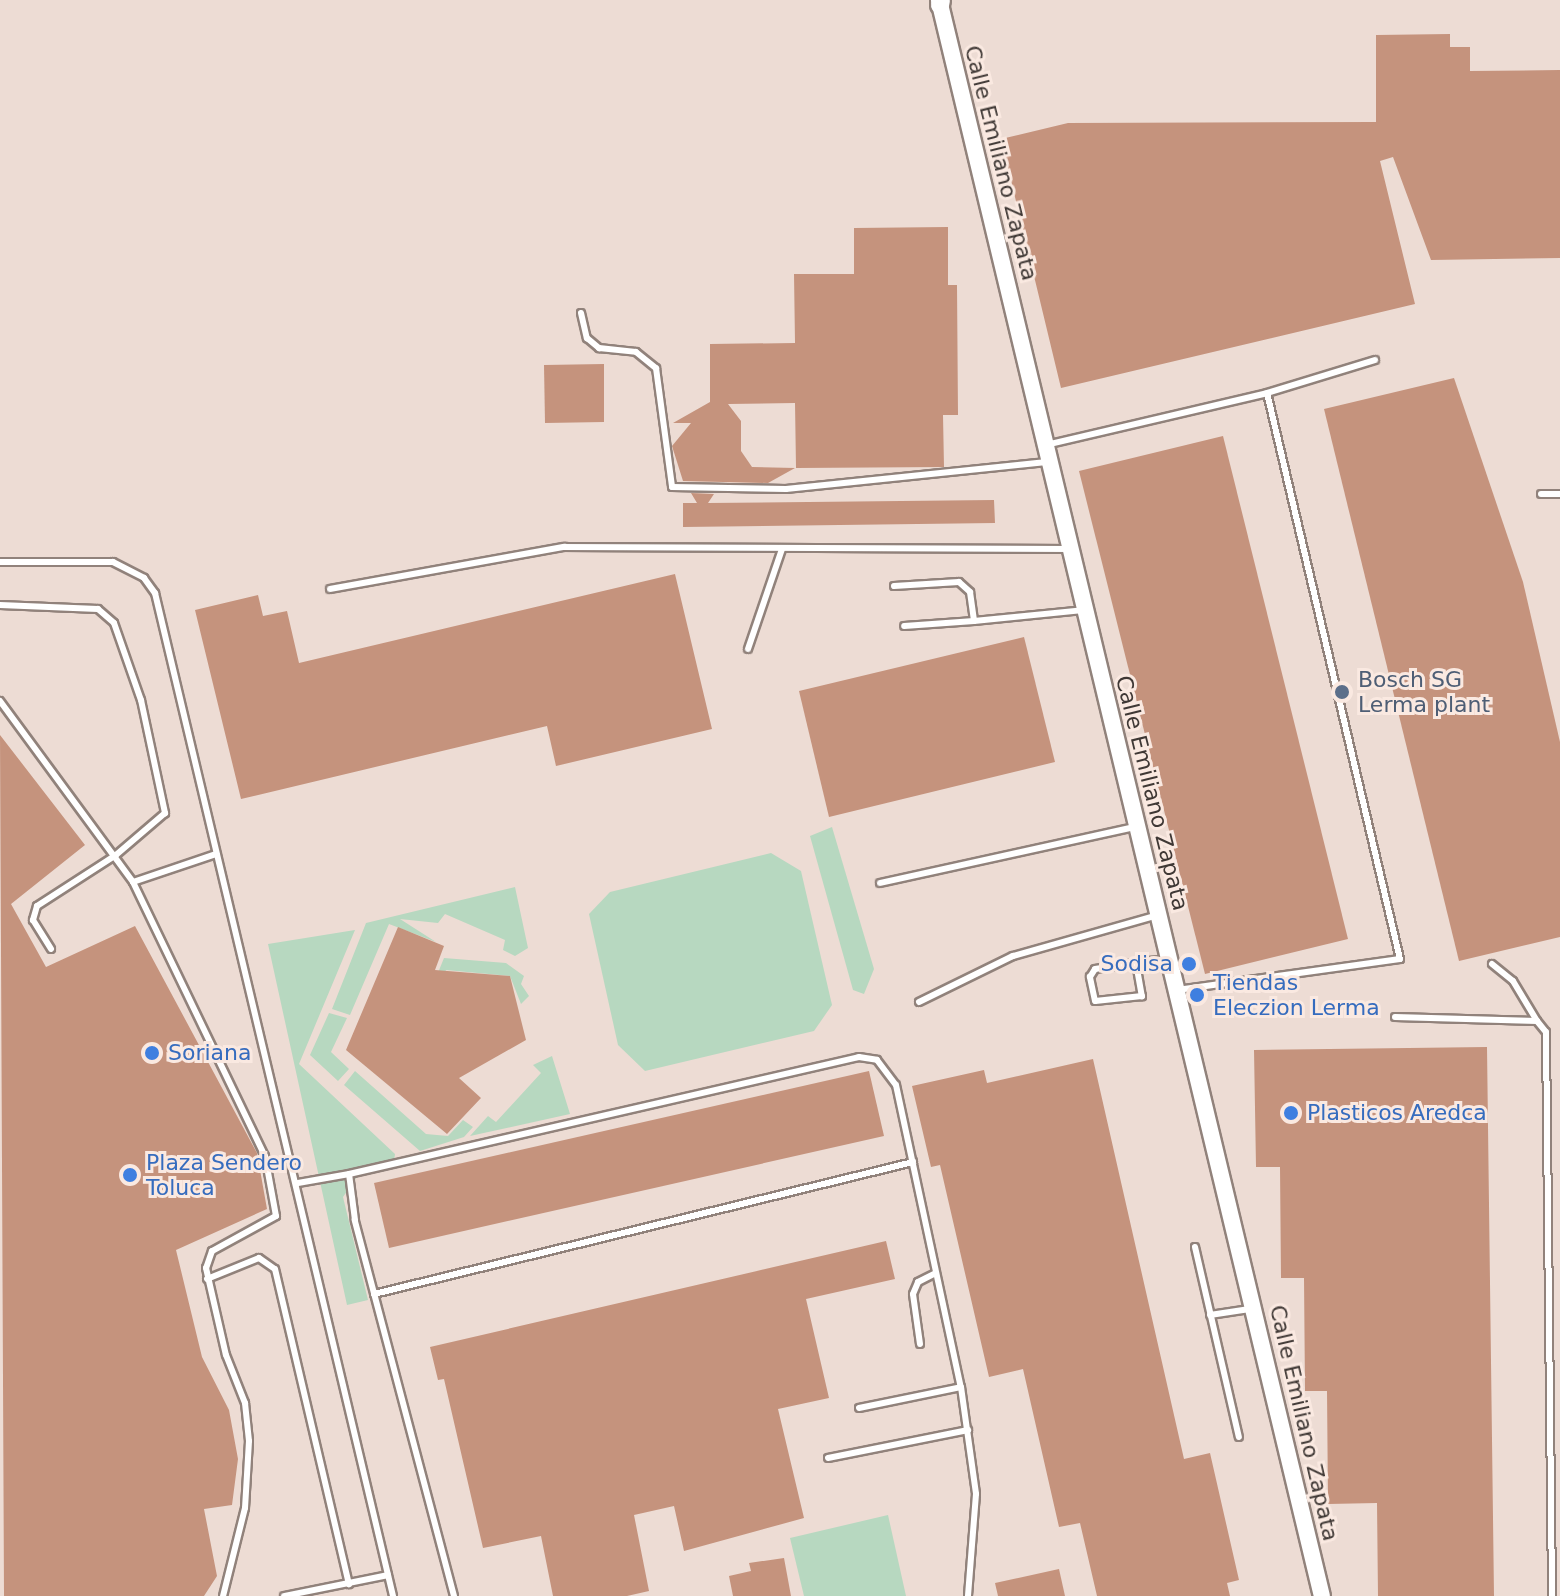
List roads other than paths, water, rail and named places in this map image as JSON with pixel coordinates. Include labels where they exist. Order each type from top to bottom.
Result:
[{"type":"street","name":"Calle Emiliano Zapata","points":[[940,2],[1322,1596]]},
{"type":"lane","points":[[581,313],[587,338],[599,348],[636,352],[656,368],[672,487],[786,489],[1048,453],[1375,360]]},
{"type":"lane","points":[[1177,990],[1400,959],[1267,393]]},
{"type":"lane","points":[[1541,494],[1560,494]]},
{"type":"lane","points":[[330,589],[564,547],[1069,549]]},
{"type":"lane","points":[[748,649],[782,549]]},
{"type":"lane","points":[[0,562],[113,562],[144,578],[155,593],[298,1183],[393,1596]]},
{"type":"lane","points":[[894,586],[963,583],[974,621]]},
{"type":"lane","points":[[0,605],[98,609],[114,623],[141,700],[164,817],[116,855],[37,906],[33,920],[51,949]]},
{"type":"lane","points":[[904,626],[1085,610]]},
{"type":"lane","points":[[0,701],[133,882],[260,1138],[277,1208],[274,1218],[212,1251],[207,1279],[245,1403],[249,1441],[245,1508],[223,1596]]},
{"type":"lane","points":[[880,883],[1137,826]]},
{"type":"lane","points":[[133,882],[216,854]]},
{"type":"lane","points":[[919,1002],[1013,956],[1159,915]]},
{"type":"lane","points":[[1136,963],[1142,996],[1095,1001],[1090,977],[1095,969],[1136,963],[1170,959]]},
{"type":"lane","points":[[1492,964],[1513,981],[1546,1032],[1552,1596]]},
{"type":"lane","points":[[1395,1017],[1537,1021]]},
{"type":"lane","points":[[298,1183],[859,1057],[877,1060],[896,1085],[934,1274],[961,1387],[976,1521],[966,1561],[968,1596]]},
{"type":"lane","points":[[374,1294],[913,1162]]},
{"type":"lane","points":[[349,1174],[374,1294],[454,1596]]},
{"type":"lane","points":[[1195,1247],[1239,1437]]},
{"type":"lane","points":[[207,1279],[259,1258],[275,1269],[349,1584]]},
{"type":"lane","points":[[920,1344],[913,1294],[918,1282],[934,1274]]},
{"type":"lane","points":[[1210,1315],[1254,1309]]},
{"type":"lane","points":[[859,1408],[961,1387]]},
{"type":"lane","points":[[828,1458],[968,1430]]},
{"type":"lane","points":[[284,1596],[388,1575]]},
{"type":"place","name":"Bosch SG Lerma plant","points":[[1342,692]]},
{"type":"place","name":"Sodisa","points":[[1189,964]]},
{"type":"place","name":"Tiendas Eleczion Lerma","points":[[1197,995]]},
{"type":"place","name":"Soriana","points":[[152,1053]]},
{"type":"place","name":"Plasticos Aredca","points":[[1291,1113]]},
{"type":"place","name":"Plaza Sendero Toluca","points":[[130,1175]]}]
